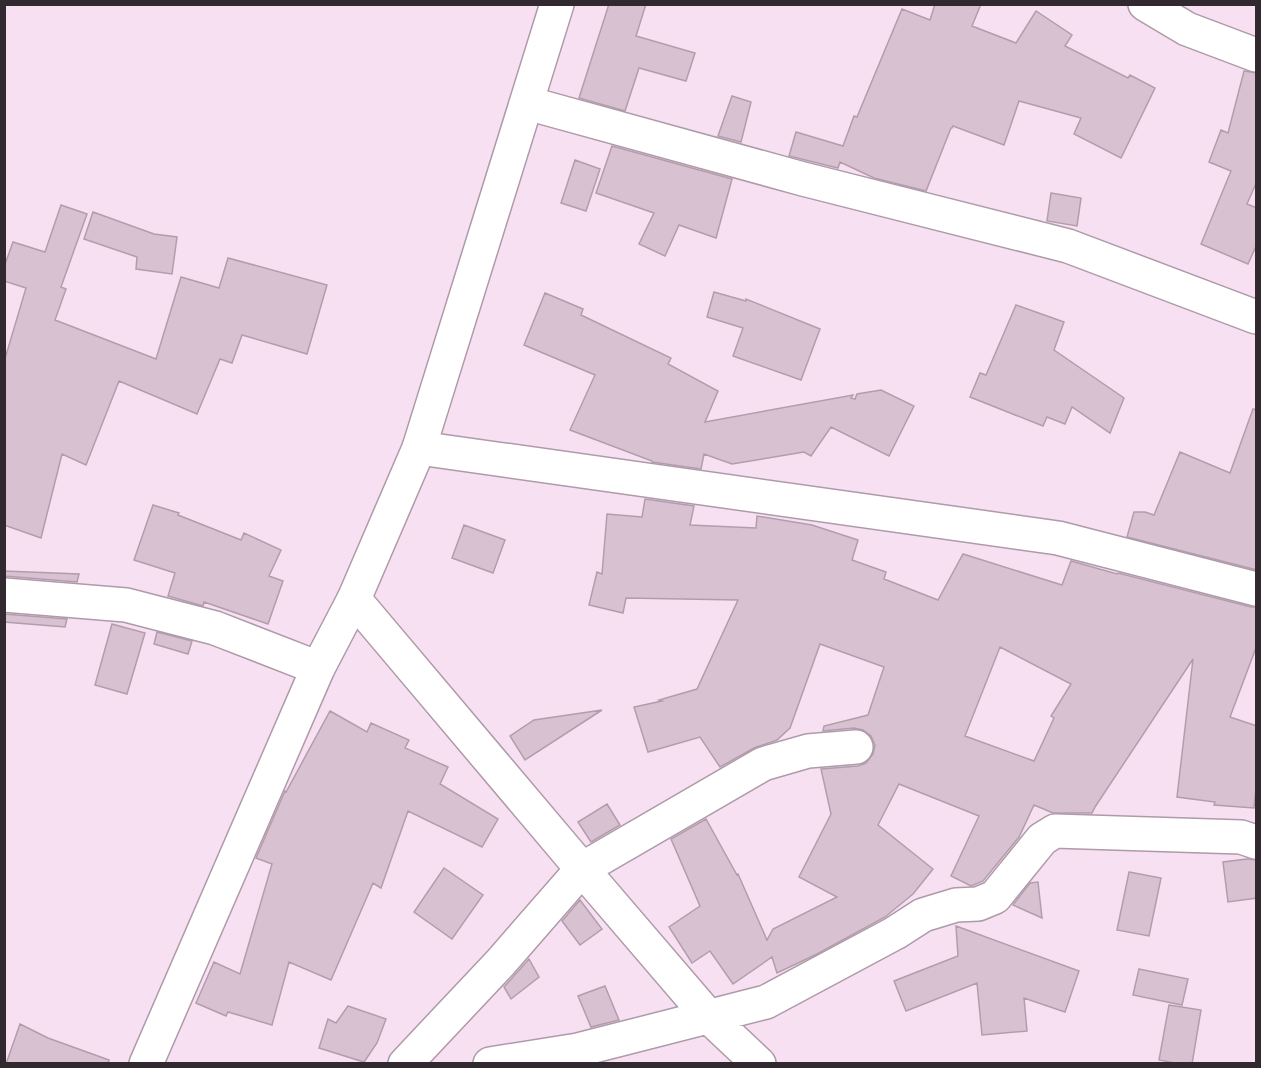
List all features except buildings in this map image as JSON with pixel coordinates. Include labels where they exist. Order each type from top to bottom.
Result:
[{"type":"street","points":[[146,1064],[318,668],[354,599],[419,448],[557,4]]},
{"type":"street","points":[[1145,4],[1187,29],[1257,55]]},
{"type":"street","points":[[527,103],[803,178],[1068,246],[1257,317]]},
{"type":"street","points":[[419,448],[1058,538],[1257,589]]},
{"type":"street","points":[[4,595],[126,605],[215,628],[318,668]]},
{"type":"street","points":[[354,599],[708,1016],[759,1064]]},
{"type":"street","points":[[405,1064],[501,962],[582,869],[763,764],[808,751],[856,747]]},
{"type":"street","points":[[490,1064],[578,1050],[766,1002],[895,933],[923,915],[956,905],[978,904],[995,897],[1042,839],[1055,831],[1241,837],[1257,842]]}]
